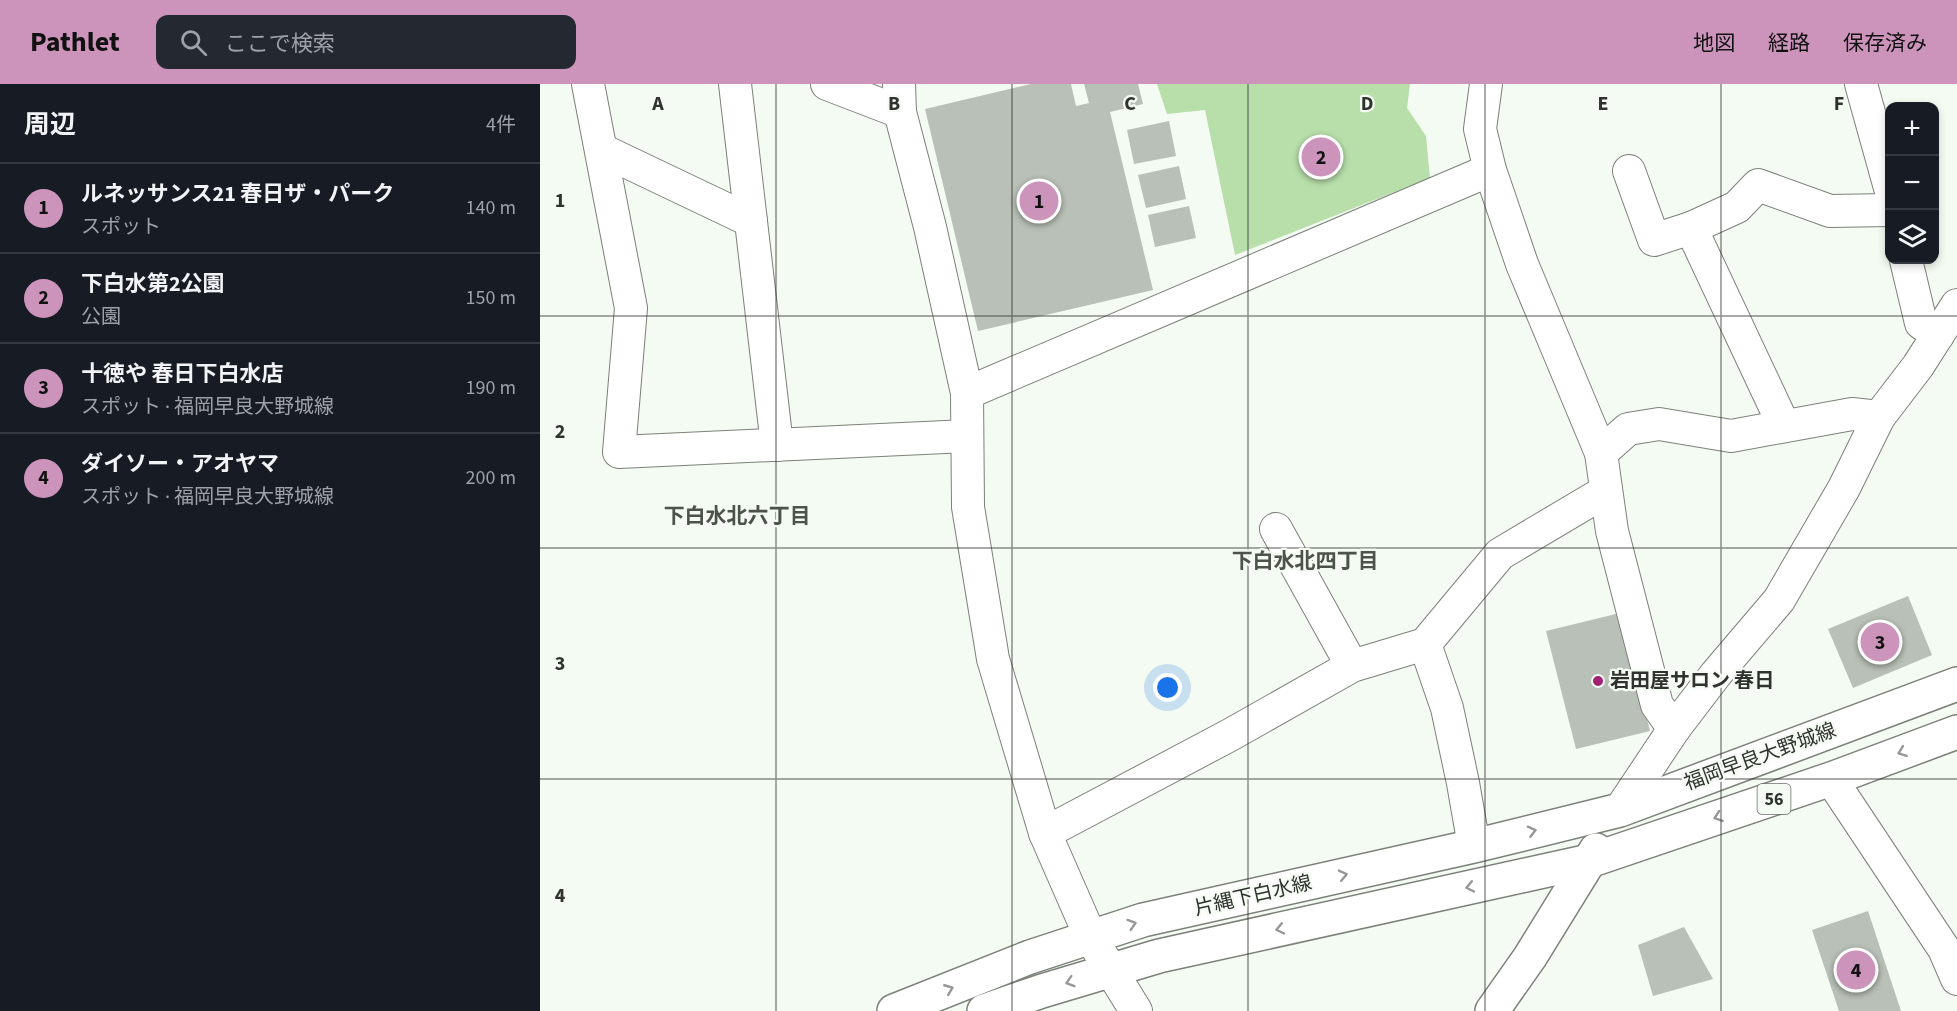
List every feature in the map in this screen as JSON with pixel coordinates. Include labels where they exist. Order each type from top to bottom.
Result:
[{"type":"main road","name":"福岡早良大野城線","points":[[1620,810],[1957,684]]},
{"type":"main road","name":"56","points":[[1589,861],[1831,779],[1957,732]]},
{"type":"main road","name":"片縄下白水線","points":[[894,1011],[1030,957],[1143,921],[1474,846],[1620,810]]},
{"type":"main road","points":[[1492,1011],[1530,957],[1620,810]]},
{"type":"main road","name":"片縄下白水線","points":[[984,1011],[1159,956],[1589,861]]},
{"type":"street","points":[[588,84],[631,308],[619,452],[967,436]]},
{"type":"street","points":[[735,84],[777,445]]},
{"type":"street","points":[[827,84],[900,98],[967,393],[968,507],[993,659],[1045,833],[1090,938],[1136,1011]]},
{"type":"street","points":[[1486,84],[1480,129],[1490,170],[1522,264],[1601,453],[1612,531],[1657,705],[1674,729]]},
{"type":"street","points":[[1861,84],[1885,170]]},
{"type":"street","points":[[602,150],[751,221]]},
{"type":"street","points":[[967,393],[1490,170]]},
{"type":"street","points":[[1629,171],[1654,240],[1691,228],[1737,207],[1758,185],[1830,211],[1885,210]]},
{"type":"street","points":[[1691,228],[1784,426]]},
{"type":"street","points":[[1907,264],[1921,323],[1938,335]]},
{"type":"street","points":[[1620,810],[1674,729],[1716,674],[1779,600],[1844,488],[1879,417],[1918,366],[1957,305]]},
{"type":"street","points":[[1601,453],[1628,429],[1659,424],[1731,436],[1852,414],[1879,417]]},
{"type":"street","points":[[1045,833],[1230,735],[1352,666],[1425,644],[1500,554],[1606,491]]},
{"type":"street","points":[[1275,529],[1352,666]]},
{"type":"street","points":[[1425,644],[1447,708],[1474,846]]},
{"type":"street","points":[[1831,779],[1944,949],[1957,979]]},
{"type":"green space","points":[[1157,84],[1410,84],[1407,108],[1426,136],[1430,178],[1235,255],[1205,110],[1167,114]]},
{"type":"building","points":[[1031,84],[1071,84],[1076,106],[1089,103],[1084,84],[1138,84],[1143,104],[1110,112],[1153,290],[978,331],[925,109]]},
{"type":"building","points":[[1169,121],[1176,156],[1134,164],[1127,130]]},
{"type":"building","points":[[1179,166],[1186,199],[1146,208],[1138,175]]},
{"type":"building","points":[[1189,206],[1196,238],[1155,247],[1148,215]]},
{"type":"building","points":[[1908,596],[1932,655],[1853,688],[1828,629]]},
{"type":"building","name":"岩田屋サロン 春日","points":[[1620,613],[1650,731],[1576,749],[1546,631]]},
{"type":"building","points":[[1868,911],[1901,1011],[1839,1011],[1812,930]]},
{"type":"building","points":[[1684,927],[1713,979],[1653,996],[1638,945]]},
{"type":"place","name":"下白水第2公園","points":[[1321,157]]},
{"type":"place","name":"ルネッサンス21 春日ザ・パーク","points":[[1039,201]]},
{"type":"place","name":"十徳や 春日下白水店","points":[[1880,642]]},
{"type":"place","name":"岩田屋サロン 春日","points":[[1598,681]]},
{"type":"place","name":"ダイソー・アオヤマ","points":[[1856,970]]},
{"type":"district","name":"下白水北六丁目","points":[[737,516]]},
{"type":"district","name":"下白水北四丁目","points":[[1305,561]]}]
